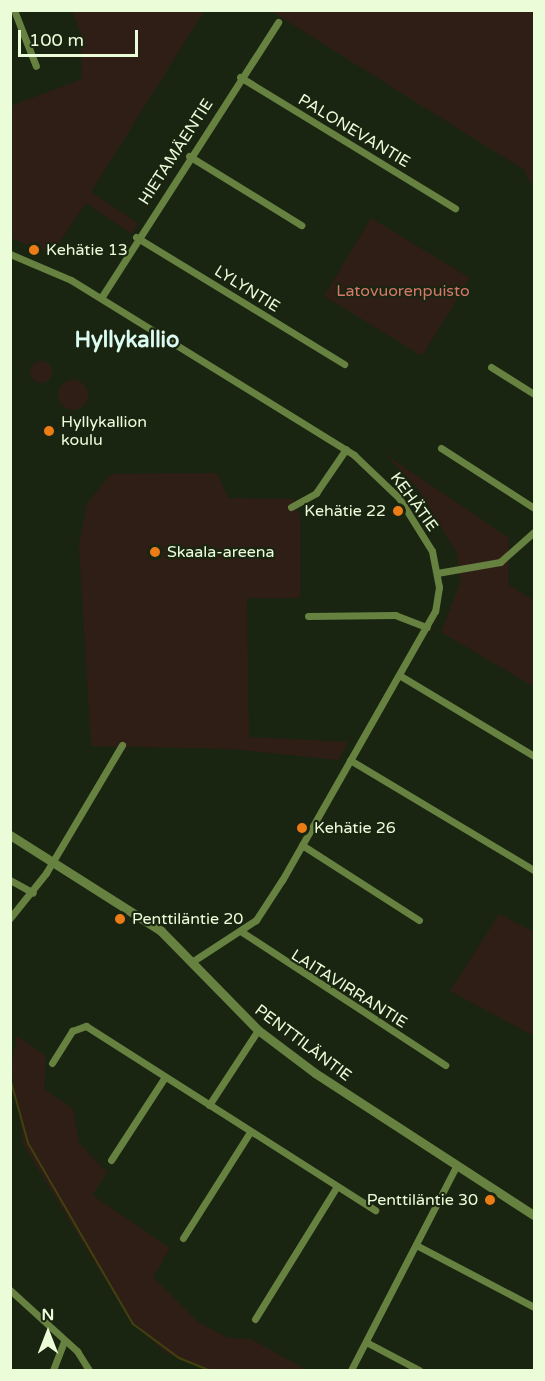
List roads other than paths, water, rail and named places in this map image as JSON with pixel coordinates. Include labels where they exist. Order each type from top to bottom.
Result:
[{"type":"street","points":[[14,10],[36,66]]},
{"type":"street","name":"HIETAMÄENTIE","points":[[101,298],[136,237],[278,22]]},
{"type":"street","name":"PALONEVANTIE","points":[[240,77],[455,208]]},
{"type":"street","points":[[189,156],[300,225]]},
{"type":"street","name":"LYLYNTIE","points":[[136,237],[344,364]]},
{"type":"street","name":"KEHÄTIE","points":[[10,254],[36,261],[101,298],[346,449],[399,498],[421,530],[437,573],[439,600],[427,627],[269,902],[242,932],[193,961]]},
{"type":"street","points":[[490,367],[534,394]]},
{"type":"street","points":[[441,448],[534,508]]},
{"type":"street","points":[[291,507],[316,493],[346,449]]},
{"type":"street","points":[[437,573],[500,562],[534,532]]},
{"type":"street","points":[[308,616],[395,615],[427,627]]},
{"type":"street","points":[[399,675],[534,756]]},
{"type":"street","points":[[10,918],[33,893],[122,746]]},
{"type":"street","points":[[350,760],[534,870]]},
{"type":"street","name":"PENTTILÄNTIE","points":[[10,835],[135,912],[193,961],[258,1030],[456,1167],[534,1215]]},
{"type":"street","points":[[302,845],[419,920]]},
{"type":"street","points":[[10,880],[33,893]]},
{"type":"street","name":"LAITAVIRRANTIE","points":[[242,932],[445,1065]]},
{"type":"street","points":[[51,1063],[72,1031],[86,1026],[336,1188],[375,1210]]},
{"type":"street","points":[[209,1105],[258,1030]]},
{"type":"street","points":[[111,1160],[165,1077]]},
{"type":"street","points":[[183,1238],[250,1132]]},
{"type":"street","points":[[351,1371],[456,1167]]},
{"type":"street","points":[[255,1319],[336,1188]]},
{"type":"street","points":[[416,1245],[534,1307]]},
{"type":"street","points":[[10,1290],[64,1342],[89,1371]]},
{"type":"street","points":[[53,1371],[64,1342]]},
{"type":"street","points":[[366,1342],[419,1371]]},
{"type":"waterway","points":[[10,1078],[28,1143],[133,1324],[179,1358],[209,1370]]},
{"type":"place","name":"Kehätie 13","points":[[34,250]]},
{"type":"place","name":"Hyllykallion koulu","points":[[49,431]]},
{"type":"place","name":"Kehätie 22","points":[[398,511]]},
{"type":"place","name":"Skaala-areena","points":[[155,552]]},
{"type":"place","name":"Kehätie 26","points":[[302,828]]},
{"type":"place","name":"Penttiläntie 20","points":[[120,919]]},
{"type":"place","name":"Penttiläntie 30","points":[[490,1200]]},
{"type":"district","name":"Hyllykallio","points":[[127,341]]},
{"type":"park label","name":"Latovuorenpuisto","points":[[403,291]]}]
